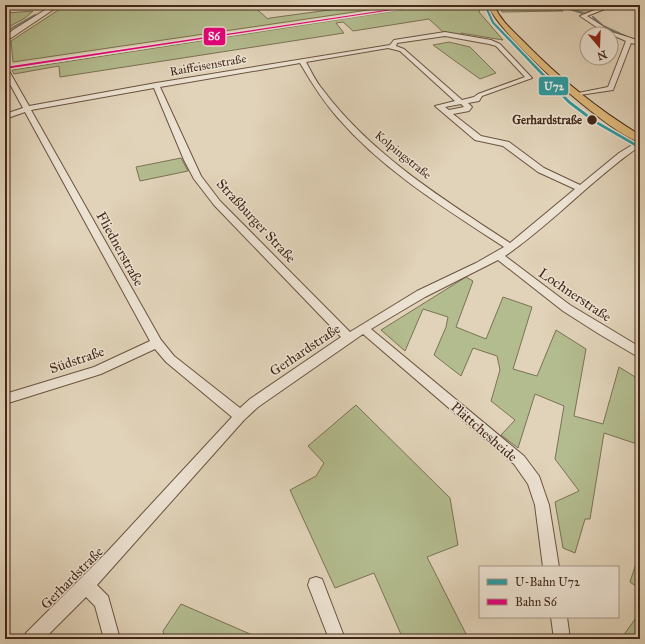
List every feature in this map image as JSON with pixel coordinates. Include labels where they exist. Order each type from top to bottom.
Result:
[{"type":"main road","points":[[491,5],[500,20],[575,95],[616,125],[640,140]]},
{"type":"street","points":[[5,40],[15,31],[57,5]]},
{"type":"street","points":[[612,5],[583,16],[599,28],[629,41],[640,43]]},
{"type":"street","name":"Raiffeisenstraße","points":[[5,117],[27,109],[156,85],[393,46],[394,42],[445,34],[492,42],[498,45],[529,78],[462,102]]},
{"type":"street","points":[[575,95],[612,89],[629,41]]},
{"type":"street","points":[[393,46],[402,50],[468,107],[447,113]]},
{"type":"street","name":"Kolpingstraße","points":[[302,61],[317,89],[358,135],[405,174],[510,247]]},
{"type":"street","name":"Fliednerstraße","points":[[6,71],[157,343],[170,359],[240,416]]},
{"type":"street","name":"Straßburger Straße","points":[[156,85],[188,160],[197,177],[217,203],[349,338]]},
{"type":"street","points":[[462,102],[439,106],[478,138],[506,144],[541,170],[581,189]]},
{"type":"street","name":"Gerhardstraße","points":[[32,639],[86,586],[150,518],[240,416],[298,372],[349,338],[421,294],[498,255],[535,230],[640,140]]},
{"type":"street","name":"Lochnerstraße","points":[[498,255],[533,284],[580,316],[640,353]]},
{"type":"street","name":"Plättchesheide","points":[[364,329],[519,460],[534,481],[542,505],[551,566]]},
{"type":"street","name":"Südstraße","points":[[5,399],[97,371],[157,343]]},
{"type":"street","points":[[316,585],[337,639]]},
{"type":"street","points":[[86,586],[102,602],[112,639]]},
{"type":"street","points":[[559,618],[562,639]]},
{"type":"green space","points":[[5,5],[7,5],[7,13],[33,11],[25,18],[5,29]]},
{"type":"green space","points":[[66,5],[252,5],[268,19],[366,5],[402,5],[13,62],[11,41]]},
{"type":"green space","points":[[433,5],[481,5],[479,12],[503,40],[461,33],[461,36],[444,33],[429,19],[353,31],[343,22],[336,23],[344,33],[60,77],[59,66],[14,74],[12,70]]},
{"type":"green space","points":[[499,5],[540,5],[563,11],[502,12]]},
{"type":"green space","points":[[558,5],[609,5],[585,13]]},
{"type":"green space","points":[[449,42],[470,47],[496,73],[480,79],[433,45]]},
{"type":"green space","points":[[181,158],[188,171],[140,181],[136,167]]},
{"type":"green space","points":[[466,277],[473,281],[456,327],[486,339],[503,297],[532,307],[513,369],[537,376],[556,330],[586,349],[574,416],[603,424],[619,367],[640,380],[640,445],[604,433],[590,519],[585,519],[575,553],[563,548],[555,502],[579,491],[555,459],[564,406],[535,394],[518,448],[501,435],[515,420],[491,401],[500,370],[497,356],[473,348],[461,376],[434,355],[446,327],[448,317],[423,309],[405,351],[381,330]]},
{"type":"green space","points":[[356,405],[450,498],[458,545],[427,557],[467,636],[461,639],[403,639],[374,573],[335,588],[290,490],[316,476],[324,463],[308,446]]},
{"type":"green space","points":[[640,551],[640,589],[630,582]]},
{"type":"green space","points":[[181,604],[250,634],[252,639],[165,639],[163,631]]},
{"type":"green space","points":[[640,612],[640,639],[629,639],[623,636]]},
{"type":"waterway","points":[[557,5],[582,13]]},
{"type":"waterway","points":[[5,32],[35,15]]},
{"type":"waterway","points":[[593,17],[603,26],[627,37]]},
{"type":"tunnel","points":[[5,66],[6,71]]},
{"type":"metro line","name":"U72","points":[[485,5],[493,22],[569,102],[594,121],[640,148]]},
{"type":"rail line","name":"S6","points":[[5,68],[424,5]]},
{"type":"place","name":"Gerhardstraße","points":[[592,120]]}]
